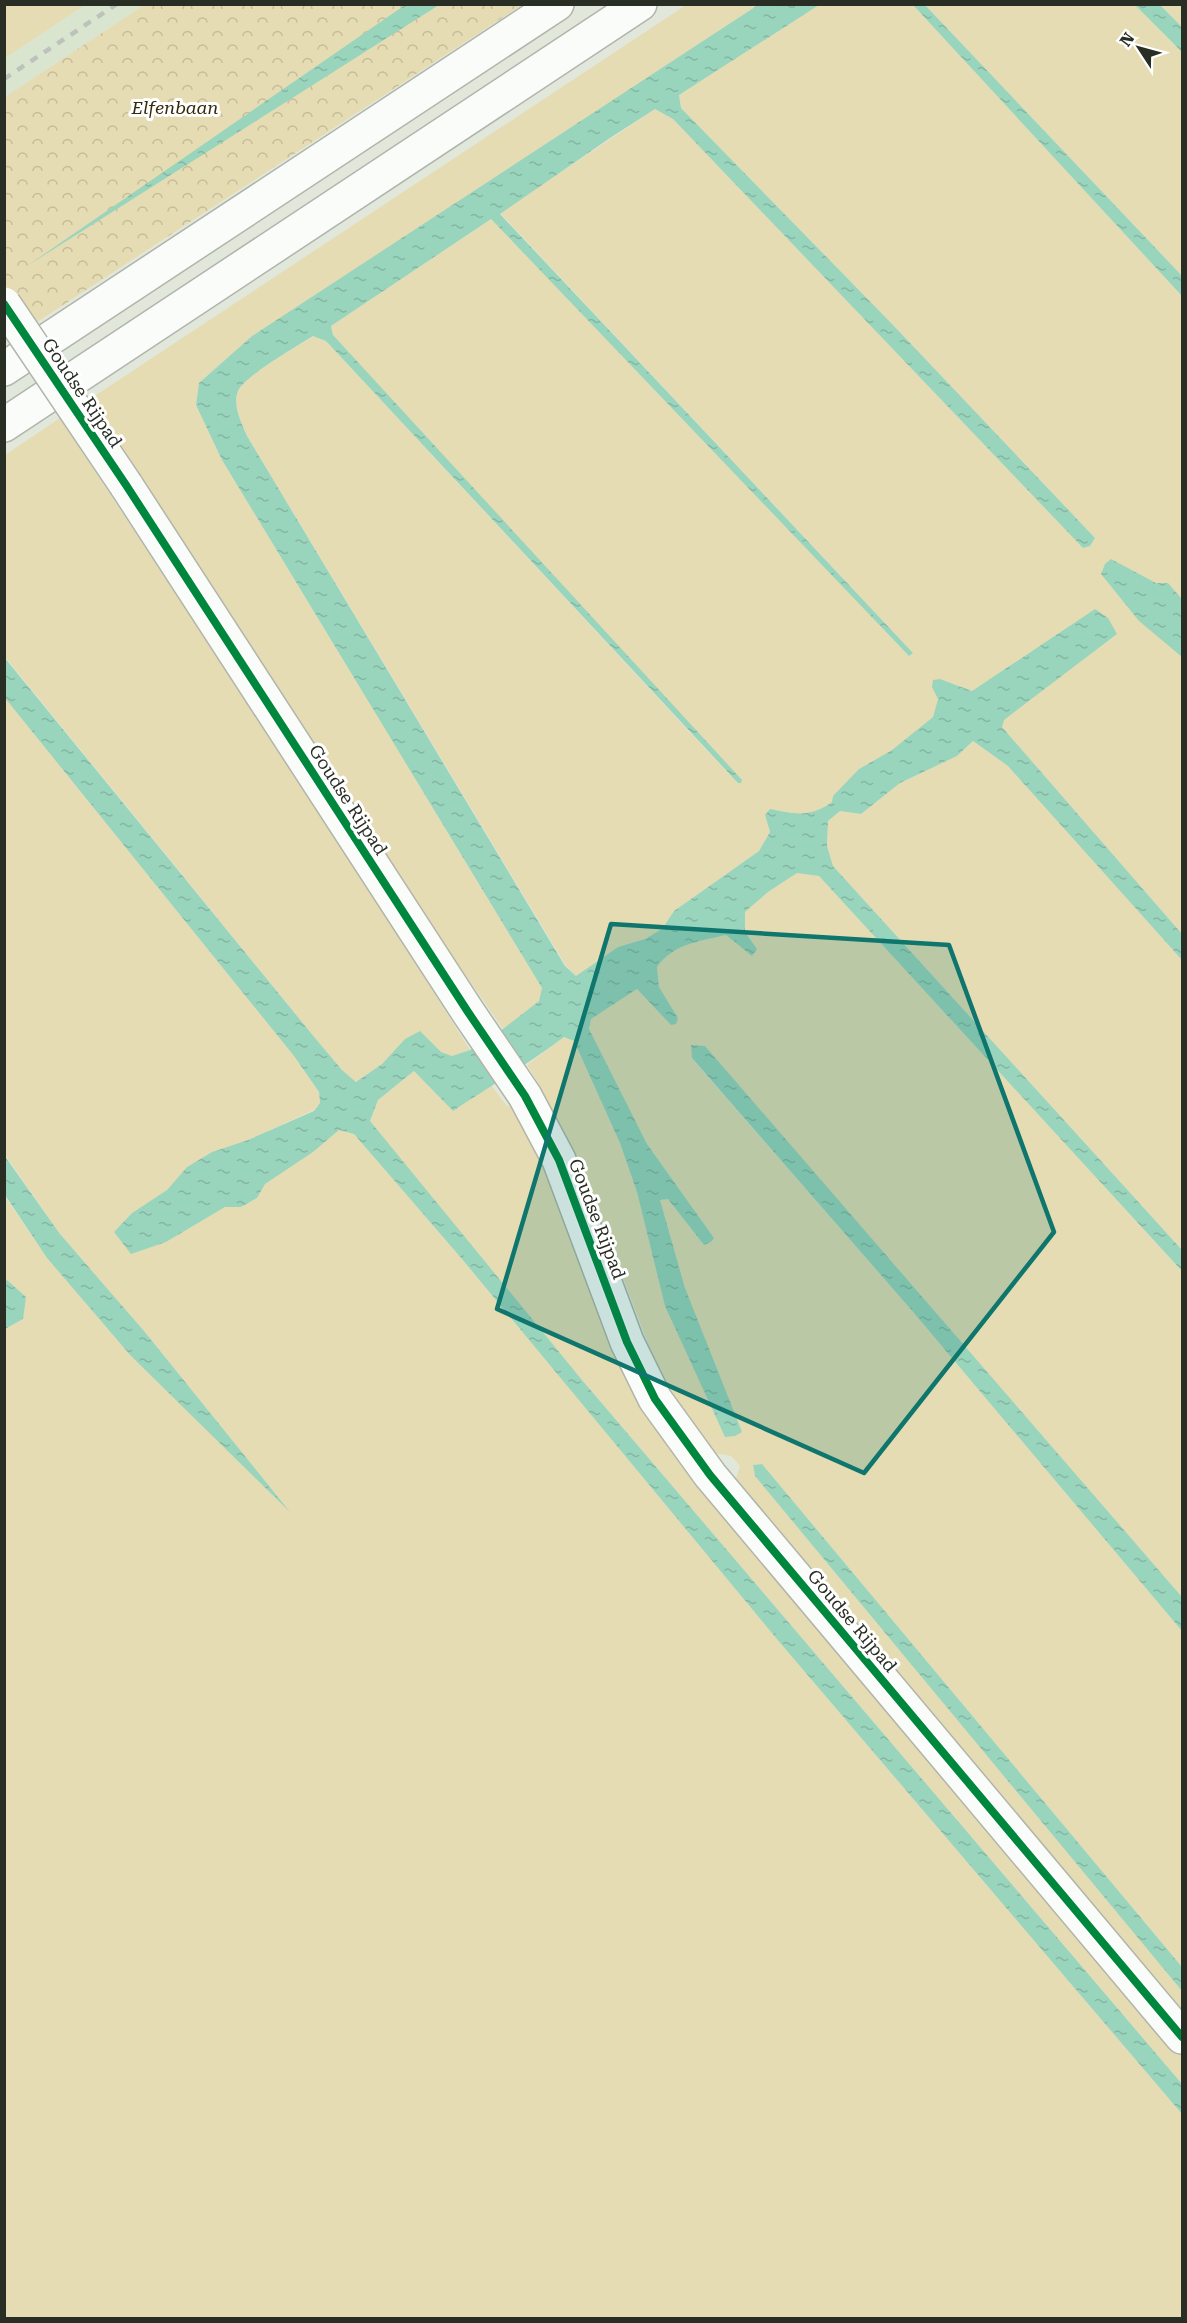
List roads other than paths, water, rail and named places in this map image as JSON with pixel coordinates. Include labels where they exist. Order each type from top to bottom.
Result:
[{"type":"main road","points":[[4,369],[557,4]]},
{"type":"main road","points":[[4,425],[640,4]]},
{"type":"main road","name":"Goudse Rijpad","points":[[4,304],[126,485],[525,1096],[559,1160],[627,1342],[655,1399],[717,1484],[1182,2037]]},
{"type":"water","points":[[405,5],[439,5],[27,266]]},
{"type":"water","points":[[758,5],[819,5],[679,95],[681,108],[893,325],[1095,538],[1090,546],[1083,548],[673,119],[655,109],[500,214],[913,653],[909,656],[491,219],[331,326],[333,335],[742,780],[741,783],[738,783],[326,341],[313,336],[250,378],[242,385],[236,396],[238,414],[247,436],[565,966],[576,976],[618,947],[645,939],[662,929],[674,911],[759,851],[770,832],[765,815],[770,809],[809,813],[832,802],[833,796],[859,769],[892,750],[933,717],[938,699],[932,687],[933,680],[940,679],[972,691],[1095,609],[1108,618],[1117,634],[1004,720],[1002,727],[1182,934],[1182,960],[1008,766],[973,741],[957,756],[900,783],[861,814],[840,811],[828,821],[827,846],[833,866],[1182,1250],[1182,1271],[819,876],[797,873],[768,892],[745,912],[745,932],[757,949],[752,956],[726,935],[679,948],[663,959],[657,967],[659,987],[678,1018],[676,1024],[671,1025],[637,989],[591,1019],[589,1029],[647,1144],[714,1238],[704,1245],[668,1199],[660,1200],[685,1288],[742,1432],[735,1436],[725,1437],[665,1306],[637,1192],[620,1143],[574,1041],[564,1037],[453,1111],[414,1071],[378,1100],[370,1121],[582,1380],[1182,2084],[1182,2114],[776,1638],[462,1259],[354,1134],[339,1130],[313,1152],[265,1184],[257,1198],[241,1207],[225,1207],[166,1242],[131,1254],[114,1232],[132,1213],[167,1190],[187,1167],[212,1152],[248,1140],[314,1111],[320,1103],[319,1092],[294,1056],[5,698],[4,657],[315,1038],[342,1070],[356,1082],[382,1064],[405,1039],[420,1031],[441,1052],[452,1056],[470,1050],[503,1029],[539,1001],[542,988],[222,460],[196,405],[199,383],[252,336]]},
{"type":"water","points":[[913,5],[925,5],[1182,276],[1182,296]]},
{"type":"water","points":[[1135,5],[1160,5],[1182,27],[1182,52]]},
{"type":"water","points":[[1111,559],[1156,583],[1168,583],[1182,599],[1182,657],[1139,621],[1101,574],[1105,564]]},
{"type":"water","points":[[691,1045],[705,1046],[1182,1597],[1182,1631],[914,1313],[692,1058]]},
{"type":"water","points":[[4,1155],[60,1234],[144,1331],[290,1512],[131,1356],[47,1258],[5,1195]]},
{"type":"water","points":[[7,1280],[26,1297],[23,1319],[5,1329],[5,1282]]},
{"type":"water","points":[[762,1464],[1182,1967],[1182,1991],[755,1476],[753,1465]]},
{"type":"railway","points":[[4,79],[117,4]]},
{"type":"park label","name":"Elfenbaan","points":[[175,108]]}]
